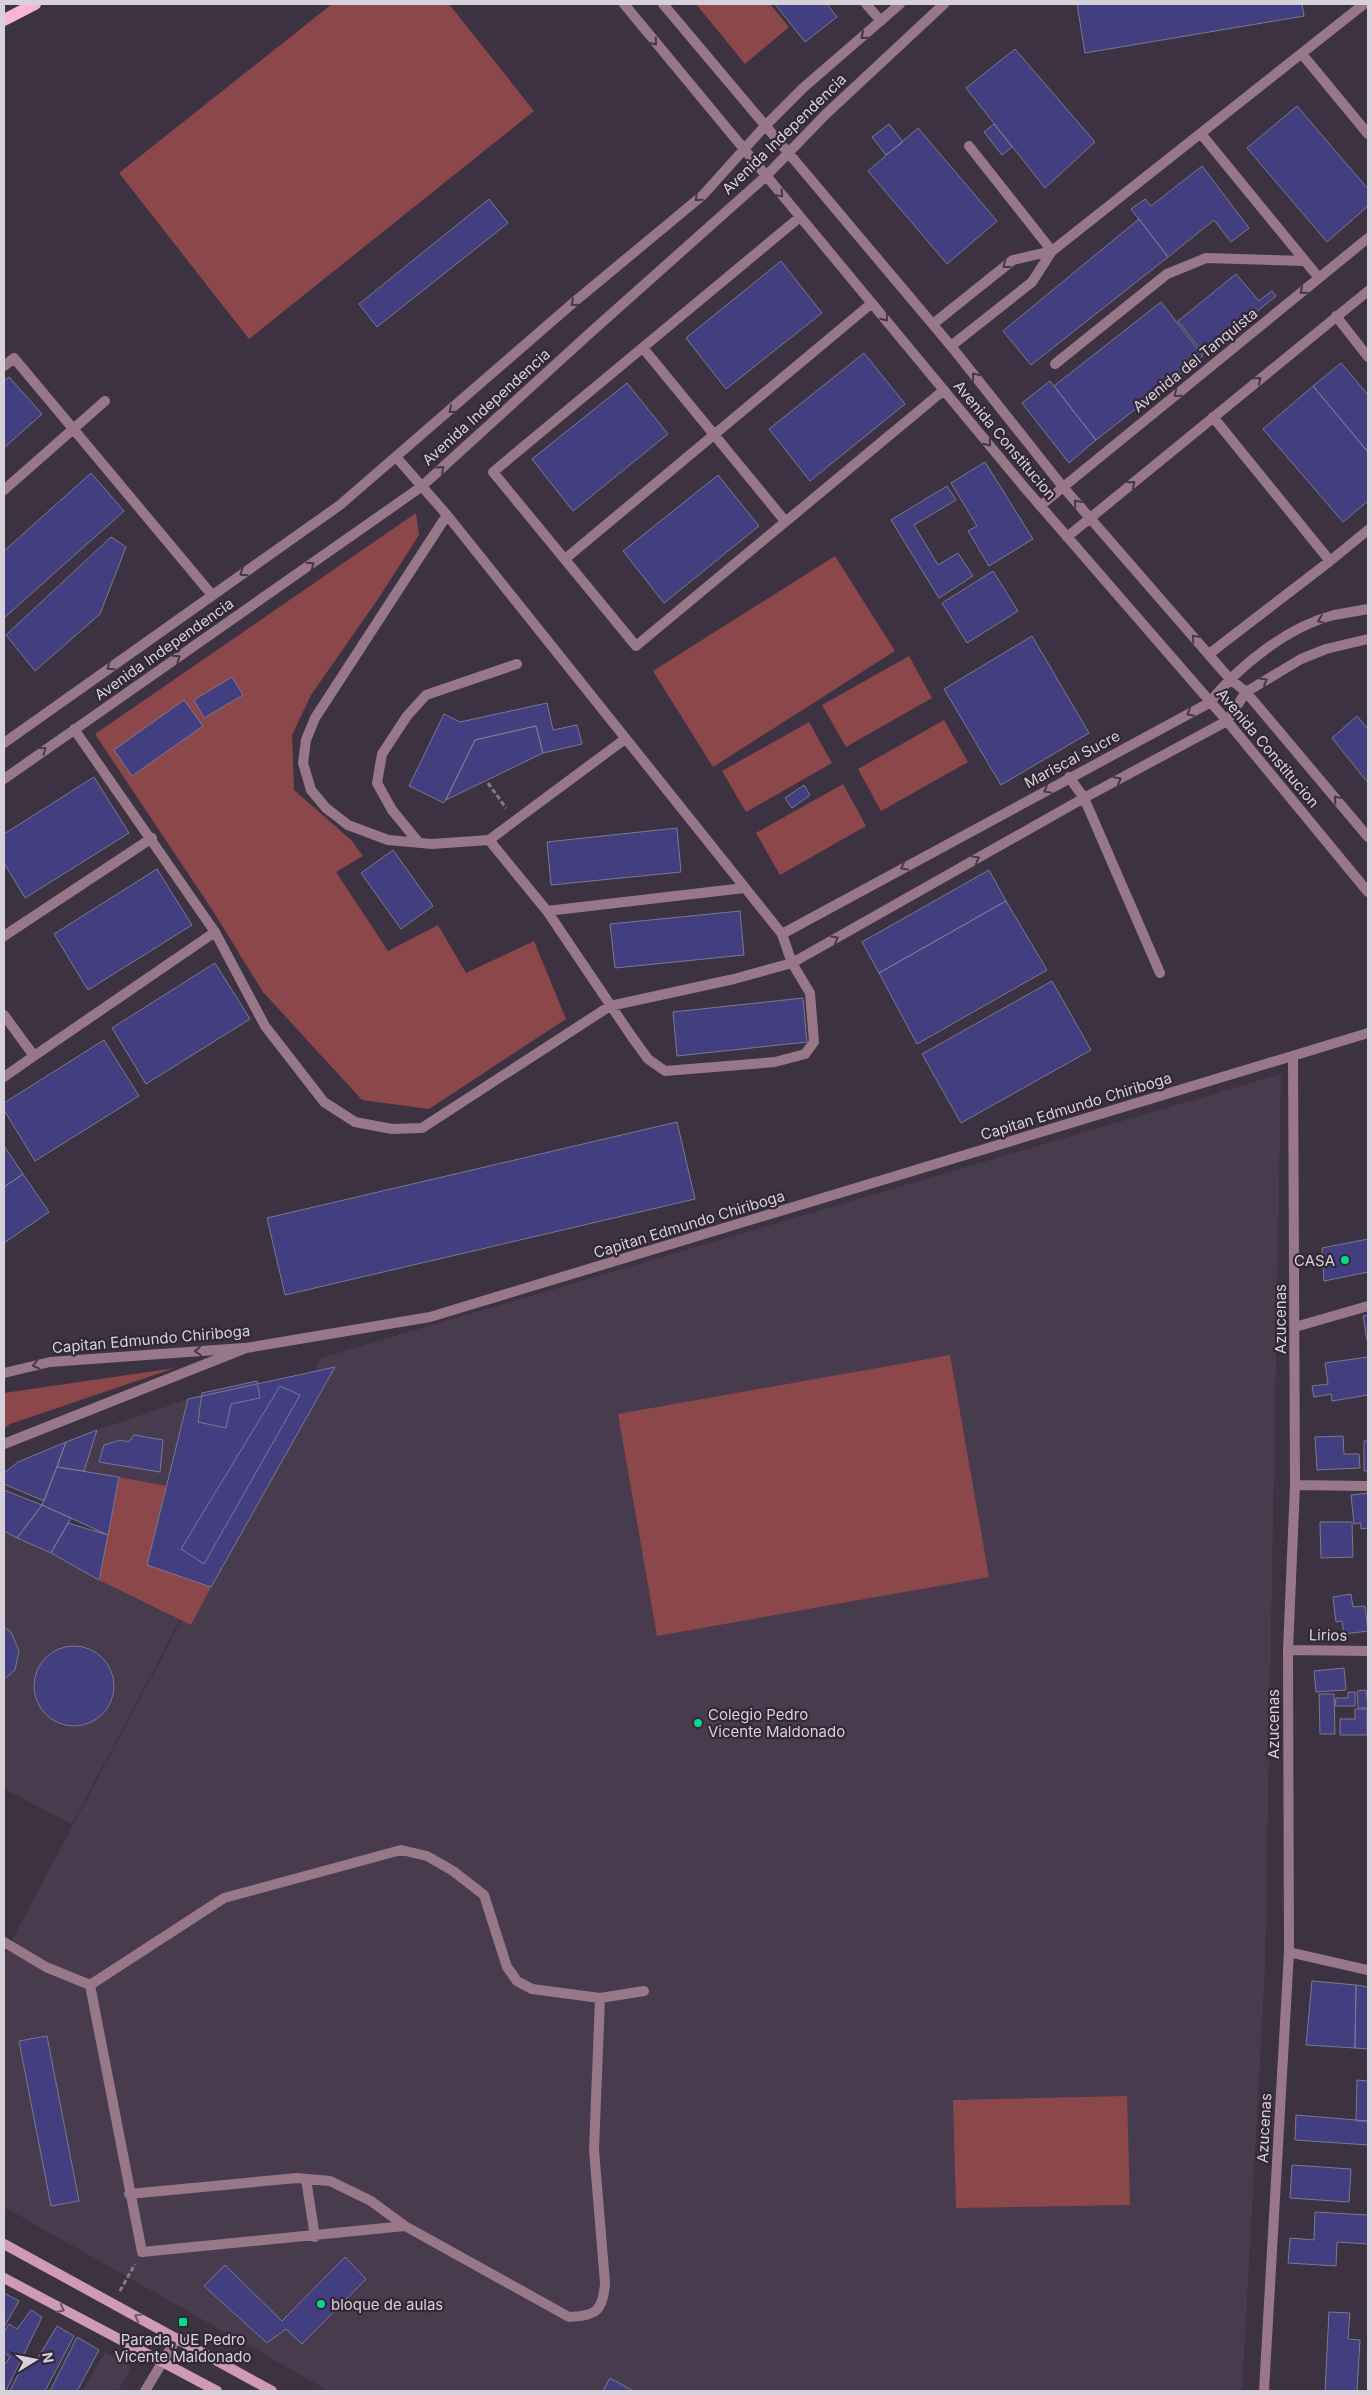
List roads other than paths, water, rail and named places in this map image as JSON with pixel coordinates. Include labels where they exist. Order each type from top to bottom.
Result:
[{"type":"main road","points":[[4,20],[35,4]]},
{"type":"main road","points":[[4,2244],[272,2391]]},
{"type":"main road","points":[[4,2278],[217,2391]]},
{"type":"street","name":"Avenida Constitucion","points":[[624,4],[1040,506],[1209,703],[1227,721],[1368,892]]},
{"type":"street","name":"Avenida Constitucion","points":[[663,4],[951,346],[1063,487],[1229,678],[1246,692],[1368,837]]},
{"type":"street","points":[[866,4],[881,21]]},
{"type":"street","name":"Avenida Independencia","points":[[4,742],[340,505],[397,458],[573,303],[703,195],[765,126],[804,88],[900,4]]},
{"type":"street","name":"Avenida Independencia","points":[[4,779],[358,533],[421,486],[590,332],[766,177],[826,114],[944,4]]},
{"type":"street","points":[[951,346],[1032,282],[1052,251],[1202,135],[1364,4]]},
{"type":"street","points":[[1302,54],[1368,134]]},
{"type":"street","points":[[1202,135],[1319,278]]},
{"type":"street","points":[[969,146],[1052,251]]},
{"type":"street","points":[[800,217],[493,472],[636,646],[944,390]]},
{"type":"street","name":"Avenida del Tanquista","points":[[1040,506],[1368,238]]},
{"type":"street","points":[[932,324],[1013,260],[1052,251]]},
{"type":"street","points":[[1055,364],[1168,274],[1206,258],[1304,261]]},
{"type":"street","points":[[1067,537],[1368,291]]},
{"type":"street","points":[[564,558],[872,303]]},
{"type":"street","points":[[1336,316],[1368,357]]},
{"type":"street","points":[[643,348],[785,521]]},
{"type":"street","points":[[4,366],[14,358],[212,595]]},
{"type":"street","points":[[4,490],[105,401]]},
{"type":"street","points":[[1212,418],[1330,561]]},
{"type":"street","points":[[397,458],[447,515],[782,934],[792,962],[810,993],[814,1042],[805,1054],[775,1062],[666,1071],[648,1059],[546,911],[489,840]]},
{"type":"street","points":[[447,515],[315,718],[306,740],[303,764],[311,790],[326,808],[348,825],[388,840],[419,843],[489,840],[625,739]]},
{"type":"street","points":[[1209,654],[1368,530]]},
{"type":"street","name":"Mariscal Sucre","points":[[782,934],[1069,777],[1209,703],[1229,678],[1296,630],[1334,616],[1368,609]]},
{"type":"street","points":[[74,729],[152,838],[215,932],[265,1026],[324,1102],[355,1122],[392,1129],[422,1128],[610,1006],[734,979],[792,962],[1084,798],[1227,721],[1246,692],[1302,659],[1326,649],[1368,639]]},
{"type":"street","points":[[419,843],[392,810],[377,783],[382,754],[407,716],[426,695],[517,664]]},
{"type":"street","points":[[1069,777],[1084,798],[1160,973]]},
{"type":"street","points":[[4,936],[152,838]]},
{"type":"street","points":[[546,911],[744,888]]},
{"type":"street","points":[[4,1077],[215,932]]},
{"type":"street","points":[[4,1015],[34,1056]]},
{"type":"street","name":"Capitan Edmundo Chiriboga","points":[[4,1374],[50,1362],[246,1348],[430,1317],[1368,1033]]},
{"type":"street","name":"Azucenas","points":[[1264,2391],[1289,1952],[1288,1650],[1295,1485],[1293,1056]]},
{"type":"street","points":[[1295,1326],[1368,1306]]},
{"type":"street","points":[[4,1444],[246,1348]]},
{"type":"street","points":[[1295,1485],[1368,1486]]},
{"type":"street","name":"Lirios","points":[[1288,1650],[1368,1651]]},
{"type":"street","points":[[90,1985],[224,1898],[401,1850],[427,1856],[453,1871],[484,1895],[507,1967],[517,1981],[532,1989],[600,1998],[644,1991]]},
{"type":"street","points":[[4,1942],[46,1967],[90,1985]]},
{"type":"street","points":[[1289,1952],[1368,1970]]},
{"type":"street","points":[[90,1985],[129,2194],[142,2252],[315,2237],[405,2226]]},
{"type":"street","points":[[129,2194],[306,2179],[330,2181],[371,2201],[405,2226],[569,2317],[588,2316],[598,2310],[604,2298],[605,2283],[594,2150],[600,1998]]},
{"type":"street","points":[[306,2179],[315,2237]]},
{"type":"street","points":[[145,2391],[177,2338]]},
{"type":"place","name":"CASA","points":[[1345,1260]]},
{"type":"place","name":"Colegio Pedro Vicente Maldonado","points":[[698,1723]]},
{"type":"place","name":"bloque de aulas","points":[[321,2304]]},
{"type":"place","name":"Parada, UE Pedro Vicente Maldonado","points":[[183,2322]]}]
